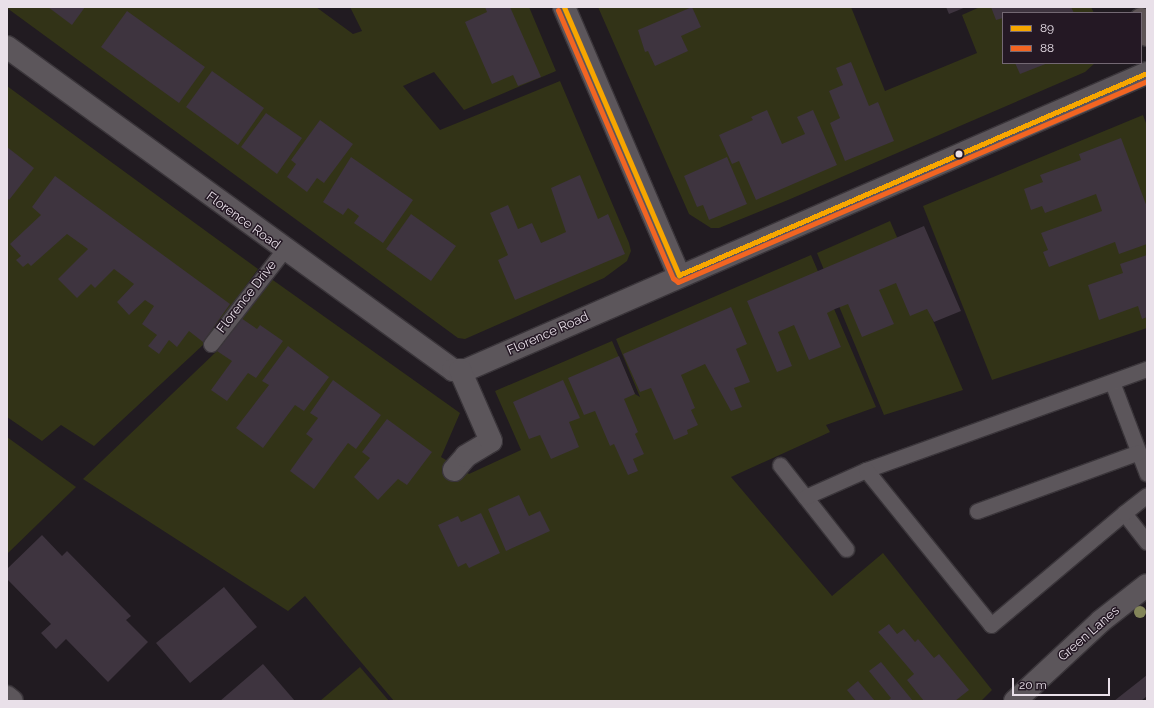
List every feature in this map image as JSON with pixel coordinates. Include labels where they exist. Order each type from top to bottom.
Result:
[{"type":"highway","points":[[1142,22],[1147,35]]},
{"type":"street","points":[[564,7],[679,276]]},
{"type":"street","name":"Florence Road","points":[[7,47],[439,363],[460,370],[1074,106],[1147,73]]},
{"type":"street","points":[[454,470],[466,456],[491,441],[460,370]]},
{"type":"street","name":"Green Lanes","points":[[1015,701],[1101,621],[1147,585]]},
{"type":"street","points":[[7,696],[12,701]]},
{"type":"lane","name":"Florence Drive","points":[[210,344],[284,250]]},
{"type":"lane","points":[[805,497],[866,470],[1147,369]]},
{"type":"lane","points":[[1112,382],[1147,474]]},
{"type":"lane","points":[[978,511],[1139,452]]},
{"type":"lane","points":[[780,465],[846,549]]},
{"type":"lane","points":[[866,470],[991,625],[1147,495]]},
{"type":"lane","points":[[1124,513],[1147,542]]},
{"type":"green space","points":[[316,7],[353,34],[362,31],[350,7],[529,7],[556,71],[464,110],[434,72],[403,86],[440,130],[560,81],[629,243],[631,251],[627,261],[604,278],[465,339],[458,338],[7,8]]},
{"type":"green space","points":[[598,7],[851,7],[885,91],[977,53],[962,15],[980,7],[1091,7],[1094,12],[1002,12],[1002,64],[1094,64],[1085,72],[788,200],[719,228],[711,228],[689,214]]},
{"type":"green space","points":[[7,86],[258,269],[203,345],[94,446],[61,425],[42,441],[7,417]]},
{"type":"green space","points":[[1143,115],[1147,126],[1147,328],[992,380],[923,206]]},
{"type":"green space","points":[[890,221],[963,390],[884,415],[817,253]]},
{"type":"green space","points":[[811,255],[876,407],[826,425],[830,432],[731,477],[832,596],[883,553],[992,690],[981,701],[394,701],[305,596],[288,611],[83,479],[217,351],[270,278],[460,413],[441,457],[469,474],[521,450],[495,391],[612,341],[635,394],[640,397],[616,339]]},
{"type":"green space","points":[[7,437],[76,487],[7,554]]},
{"type":"green space","points":[[360,667],[389,701],[320,701]]},
{"type":"building","points":[[48,7],[85,7],[72,25]]},
{"type":"building","points":[[485,7],[510,7],[541,77],[518,86],[513,75],[492,84],[465,22],[487,12]]},
{"type":"building","points":[[692,7],[701,27],[681,36],[688,51],[655,66],[648,51],[645,52],[638,30]]},
{"type":"building","points":[[946,7],[966,7],[949,14]]},
{"type":"building","points":[[991,7],[1071,7],[1074,12],[1002,12],[1002,18],[996,20]]},
{"type":"building","points":[[127,11],[205,67],[179,103],[101,47]]},
{"type":"building","points":[[851,62],[869,106],[878,102],[894,141],[845,161],[830,123],[840,118],[829,91],[843,85],[836,68]]},
{"type":"building","points":[[1015,64],[1045,64],[1020,74]]},
{"type":"building","points":[[212,71],[264,108],[238,145],[186,107]]},
{"type":"building","points":[[767,110],[782,144],[805,134],[797,117],[813,110],[837,165],[756,200],[739,161],[732,164],[719,135],[753,120],[751,117]]},
{"type":"building","points":[[266,113],[302,138],[277,174],[241,147]]},
{"type":"building","points":[[320,120],[353,144],[324,183],[317,178],[307,192],[287,177],[296,164],[291,160]]},
{"type":"building","points":[[1121,138],[1147,207],[1147,244],[1119,254],[1115,242],[1049,267],[1043,252],[1048,250],[1041,233],[1102,211],[1096,194],[1045,213],[1042,206],[1031,210],[1024,189],[1043,182],[1040,175],[1081,160],[1079,154]]},
{"type":"building","points":[[7,147],[34,168],[9,200],[7,198]]},
{"type":"building","points":[[351,157],[413,200],[383,243],[354,223],[359,216],[348,208],[343,215],[323,202]]},
{"type":"building","points":[[727,157],[747,204],[709,220],[703,205],[697,207],[684,176]]},
{"type":"building","points":[[580,175],[598,219],[608,214],[625,254],[515,300],[498,260],[508,255],[490,213],[508,205],[518,229],[532,223],[541,243],[566,232],[551,188]]},
{"type":"building","points":[[55,176],[230,304],[203,342],[189,331],[177,347],[169,340],[159,354],[148,346],[157,335],[142,324],[154,306],[145,300],[129,315],[117,302],[134,284],[114,269],[95,288],[91,284],[77,298],[58,279],[88,249],[67,234],[31,266],[28,263],[23,267],[16,260],[21,256],[10,244],[41,215],[32,207]]},
{"type":"building","points":[[411,214],[456,246],[431,281],[386,249]]},
{"type":"building","points":[[924,226],[961,311],[934,322],[927,309],[910,316],[896,283],[879,290],[894,324],[862,337],[848,304],[835,309],[827,313],[841,347],[809,360],[794,325],[778,332],[792,366],[777,372],[747,301]]},
{"type":"building","points":[[1147,255],[1147,317],[1142,319],[1138,306],[1099,320],[1088,285],[1123,273],[1120,264]]},
{"type":"building","points":[[731,307],[747,344],[736,349],[750,382],[734,388],[742,407],[731,411],[705,364],[681,375],[695,408],[691,410],[698,425],[687,430],[688,434],[674,440],[651,388],[640,392],[623,354]]},
{"type":"building","points":[[241,318],[257,329],[260,325],[283,341],[256,378],[248,373],[227,401],[211,390],[232,361],[217,351]]},
{"type":"building","points":[[288,346],[329,377],[304,411],[295,405],[263,448],[236,428],[269,385],[262,381]]},
{"type":"building","points":[[619,356],[635,394],[624,399],[638,432],[635,434],[644,454],[633,459],[638,471],[628,475],[614,444],[610,446],[595,411],[584,415],[568,378]]},
{"type":"building","points":[[333,380],[381,415],[356,449],[348,443],[314,489],[290,471],[313,439],[306,434],[318,418],[310,413]]},
{"type":"building","points":[[563,380],[580,418],[569,422],[579,447],[551,459],[540,435],[529,439],[513,402]]},
{"type":"building","points":[[387,419],[432,452],[407,485],[398,479],[378,500],[354,477],[370,458],[362,452]]},
{"type":"building","points":[[519,495],[529,516],[540,511],[550,531],[506,551],[488,509]]},
{"type":"building","points":[[481,513],[500,553],[469,568],[466,563],[458,567],[438,525],[458,516],[461,522]]},
{"type":"building","points":[[42,535],[62,556],[67,551],[131,616],[126,620],[148,642],[108,682],[66,639],[56,649],[41,633],[51,624],[7,579],[7,569]]},
{"type":"building","points":[[224,587],[257,627],[190,683],[156,643]]},
{"type":"building","points":[[889,624],[897,634],[904,629],[915,642],[918,639],[934,658],[939,654],[969,690],[955,701],[924,701],[907,680],[914,674],[878,632]]},
{"type":"building","points":[[881,662],[913,701],[888,701],[891,698],[869,671]]},
{"type":"building","points":[[263,664],[295,701],[220,701]]},
{"type":"building","points":[[1147,675],[1147,696],[1141,701],[1114,701]]},
{"type":"building","points":[[858,681],[875,701],[856,701],[847,690]]},
{"type":"transit line","name":"89","points":[[564,7],[679,275],[1147,73]]},
{"type":"transit line","name":"88","points":[[558,10],[673,278],[678,282],[1147,81]]}]
